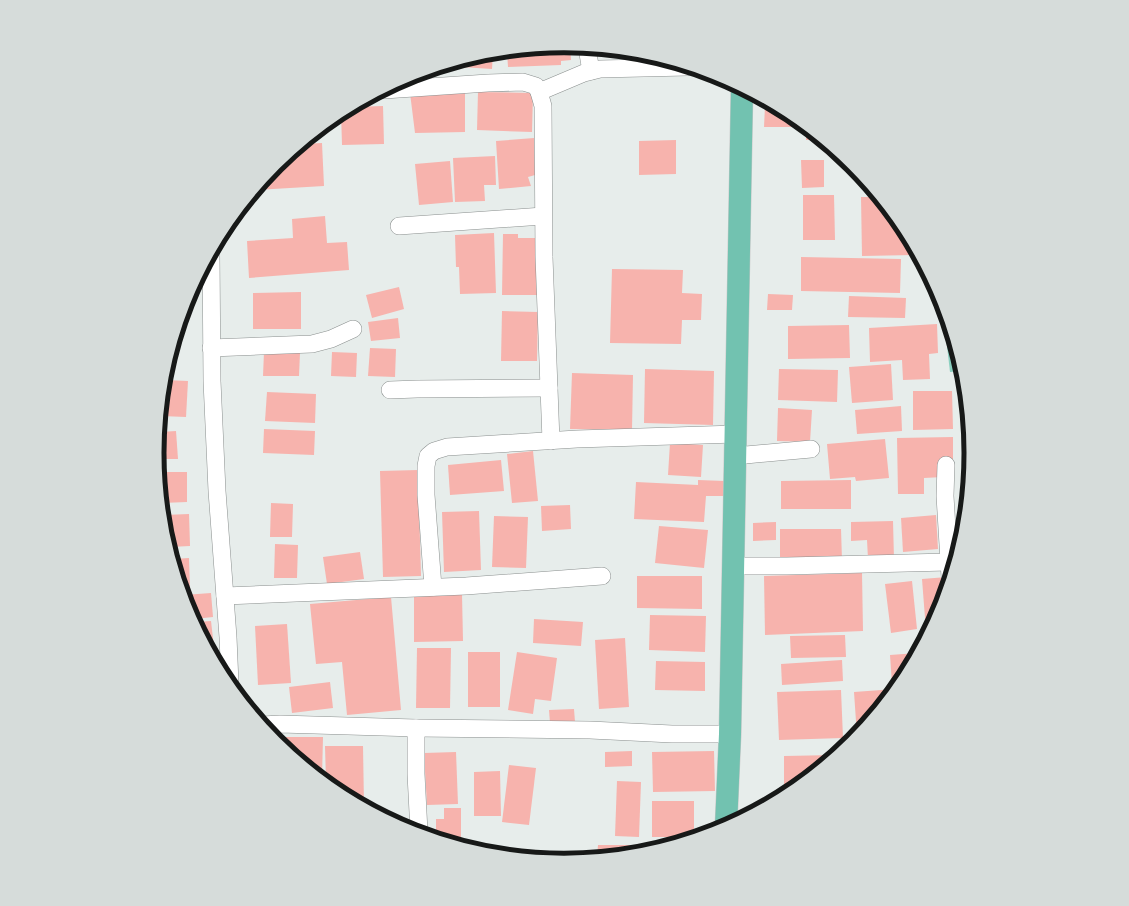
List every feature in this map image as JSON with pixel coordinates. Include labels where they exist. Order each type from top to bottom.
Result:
[{"type":"highway","points":[[726,819],[734,566],[742,95]]},
{"type":"street","points":[[589,54],[591,71]]},
{"type":"street","points":[[539,92],[584,73],[600,69],[669,67]]},
{"type":"street","points":[[398,89],[523,82],[536,86],[539,92],[543,106],[543,216],[551,441]]},
{"type":"street","points":[[400,226],[543,216]]},
{"type":"street","points":[[211,266],[211,348],[217,491],[229,671]]},
{"type":"street","points":[[211,348],[312,344],[332,339],[353,329]]},
{"type":"street","points":[[390,390],[549,388]]},
{"type":"street","points":[[433,587],[426,495],[426,466],[428,456],[434,451],[447,447],[585,439],[736,434]]},
{"type":"street","points":[[735,456],[811,449]]},
{"type":"street","points":[[946,465],[945,496],[949,564]]},
{"type":"street","points":[[734,566],[947,570]]},
{"type":"street","points":[[225,596],[466,586],[602,576]]},
{"type":"street","points":[[271,725],[295,724],[416,728],[590,730],[672,734],[730,734]]},
{"type":"street","points":[[416,728],[416,774],[419,826]]},
{"type":"green space","points":[[945,331],[956,372],[950,372]]},
{"type":"building","points":[[570,53],[571,60],[561,61],[561,65],[508,67],[507,57]]},
{"type":"building","points":[[493,60],[492,69],[461,67]]},
{"type":"building","points":[[465,91],[465,132],[415,133],[410,93]]},
{"type":"building","points":[[478,92],[533,93],[532,132],[477,130]]},
{"type":"building","points":[[383,106],[384,144],[342,145],[341,121],[366,107]]},
{"type":"building","points":[[765,108],[794,125],[794,127],[764,127]]},
{"type":"building","points":[[806,134],[813,140],[806,140]]},
{"type":"building","points":[[534,138],[535,175],[528,177],[531,186],[499,189],[496,141]]},
{"type":"building","points":[[676,140],[676,174],[639,175],[639,141]]},
{"type":"building","points":[[322,143],[324,186],[264,190],[282,170],[312,144]]},
{"type":"building","points":[[495,156],[496,185],[484,185],[485,201],[455,202],[453,158]]},
{"type":"building","points":[[801,160],[824,160],[824,187],[802,188]]},
{"type":"building","points":[[450,161],[453,202],[419,205],[415,164]]},
{"type":"building","points":[[803,195],[834,195],[835,240],[803,240]]},
{"type":"building","points":[[861,197],[872,197],[882,209],[912,255],[862,256]]},
{"type":"building","points":[[325,216],[327,243],[347,242],[349,270],[249,278],[247,241],[293,238],[292,219]]},
{"type":"building","points":[[494,233],[496,293],[460,294],[459,267],[456,267],[455,235]]},
{"type":"building","points":[[503,234],[518,234],[518,238],[537,238],[537,295],[502,295]]},
{"type":"building","points":[[801,257],[901,259],[900,293],[801,291]]},
{"type":"building","points":[[612,269],[683,270],[682,293],[702,294],[701,320],[682,320],[681,344],[610,343]]},
{"type":"building","points":[[399,287],[404,309],[372,318],[366,295]]},
{"type":"building","points":[[301,292],[301,329],[253,329],[253,293]]},
{"type":"building","points":[[768,294],[793,295],[792,310],[767,310]]},
{"type":"building","points":[[849,296],[906,298],[905,318],[848,317]]},
{"type":"building","points":[[502,311],[538,312],[537,361],[501,361]]},
{"type":"building","points":[[398,318],[400,338],[371,341],[368,322]]},
{"type":"building","points":[[937,324],[938,353],[929,354],[930,379],[903,380],[902,360],[870,362],[869,328]]},
{"type":"building","points":[[849,325],[850,358],[788,359],[788,326]]},
{"type":"building","points":[[370,348],[396,349],[395,377],[368,376]]},
{"type":"building","points":[[264,352],[300,353],[299,376],[263,376]]},
{"type":"building","points":[[332,352],[357,353],[356,377],[331,376]]},
{"type":"building","points":[[891,364],[893,400],[852,403],[849,367]]},
{"type":"building","points":[[645,369],[714,371],[713,425],[644,423]]},
{"type":"building","points":[[779,369],[838,370],[837,402],[778,400]]},
{"type":"building","points":[[572,373],[633,375],[632,430],[570,429]]},
{"type":"building","points":[[171,380],[188,381],[186,417],[166,416]]},
{"type":"building","points":[[913,391],[952,391],[953,429],[913,430]]},
{"type":"building","points":[[267,392],[316,394],[315,423],[265,421]]},
{"type":"building","points":[[901,406],[902,431],[857,434],[855,410]]},
{"type":"building","points":[[778,408],[812,410],[810,442],[777,441]]},
{"type":"building","points":[[264,429],[315,431],[314,455],[263,453]]},
{"type":"building","points":[[176,431],[178,459],[164,459],[165,432]]},
{"type":"building","points":[[953,437],[953,463],[943,477],[924,478],[924,494],[898,494],[897,438]]},
{"type":"building","points":[[885,439],[889,478],[856,481],[855,477],[830,479],[827,444]]},
{"type":"building","points":[[670,443],[703,445],[701,477],[668,475]]},
{"type":"building","points":[[533,451],[538,501],[512,503],[507,454]]},
{"type":"building","points":[[501,460],[504,491],[450,495],[448,465]]},
{"type":"building","points":[[418,470],[421,576],[383,577],[380,471]]},
{"type":"building","points":[[165,472],[187,472],[187,502],[168,503]]},
{"type":"building","points":[[698,480],[725,481],[725,496],[706,496],[704,522],[634,519],[636,482],[698,485]]},
{"type":"building","points":[[851,480],[851,509],[781,509],[781,481]]},
{"type":"building","points":[[271,503],[293,504],[292,537],[270,537]]},
{"type":"building","points":[[570,505],[571,529],[542,531],[541,506]]},
{"type":"building","points":[[479,511],[481,570],[444,572],[442,512]]},
{"type":"building","points":[[189,514],[190,546],[176,547],[170,515]]},
{"type":"building","points":[[936,515],[938,549],[903,552],[901,518]]},
{"type":"building","points":[[494,516],[528,517],[526,568],[492,567]]},
{"type":"building","points":[[893,521],[894,559],[868,559],[867,540],[851,541],[851,522]]},
{"type":"building","points":[[776,522],[776,540],[753,541],[753,523]]},
{"type":"building","points":[[659,526],[708,530],[704,568],[655,563]]},
{"type":"building","points":[[780,529],[841,529],[842,560],[780,561]]},
{"type":"building","points":[[275,544],[298,545],[297,578],[274,578]]},
{"type":"building","points":[[360,552],[364,579],[327,584],[323,557]]},
{"type":"building","points":[[189,558],[190,588],[188,588],[179,559]]},
{"type":"building","points":[[862,573],[863,631],[765,635],[764,576]]},
{"type":"building","points":[[637,576],[702,576],[702,609],[637,608]]},
{"type":"building","points":[[945,577],[926,625],[922,579]]},
{"type":"building","points":[[912,581],[917,629],[891,633],[885,584]]},
{"type":"building","points":[[211,593],[213,617],[201,618],[191,595]]},
{"type":"building","points":[[462,594],[463,641],[414,642],[414,596]]},
{"type":"building","points":[[391,597],[401,710],[347,715],[342,662],[316,664],[310,604]]},
{"type":"building","points":[[650,615],[706,616],[705,652],[649,650]]},
{"type":"building","points":[[534,619],[583,622],[581,646],[533,643]]},
{"type":"building","points":[[211,621],[214,645],[206,630],[202,622]]},
{"type":"building","points":[[287,624],[291,683],[258,685],[255,626]]},
{"type":"building","points":[[845,635],[846,657],[791,658],[790,636]]},
{"type":"building","points":[[625,638],[629,707],[599,709],[595,640]]},
{"type":"building","points":[[417,648],[451,648],[450,708],[416,708]]},
{"type":"building","points":[[468,652],[500,652],[500,707],[468,707]]},
{"type":"building","points":[[517,652],[557,658],[551,701],[535,699],[533,714],[508,710]]},
{"type":"building","points":[[911,653],[892,682],[890,655]]},
{"type":"building","points":[[842,660],[843,681],[782,685],[781,664]]},
{"type":"building","points":[[656,661],[705,662],[705,691],[655,690]]},
{"type":"building","points":[[330,682],[333,708],[292,713],[289,687]]},
{"type":"building","points":[[841,690],[843,738],[779,740],[777,692]]},
{"type":"building","points":[[887,690],[856,726],[854,692]]},
{"type":"building","points":[[574,709],[575,722],[550,723],[549,710]]},
{"type":"building","points":[[283,737],[323,737],[322,771]]},
{"type":"building","points":[[325,746],[363,746],[364,799],[342,786],[326,774]]},
{"type":"building","points":[[632,751],[632,766],[605,767],[605,752]]},
{"type":"building","points":[[714,751],[715,791],[653,792],[652,752]]},
{"type":"building","points":[[456,752],[458,804],[427,805],[424,753]]},
{"type":"building","points":[[827,755],[789,785],[784,785],[784,756]]},
{"type":"building","points":[[509,765],[536,768],[529,825],[502,822]]},
{"type":"building","points":[[500,771],[501,816],[474,816],[474,772]]},
{"type":"building","points":[[617,781],[641,782],[639,837],[615,836]]},
{"type":"building","points":[[652,801],[694,801],[694,832],[675,837],[652,837]]},
{"type":"building","points":[[444,808],[461,808],[461,839],[436,832],[436,819],[444,819]]},
{"type":"building","points":[[598,845],[637,845],[617,850],[597,852]]}]
